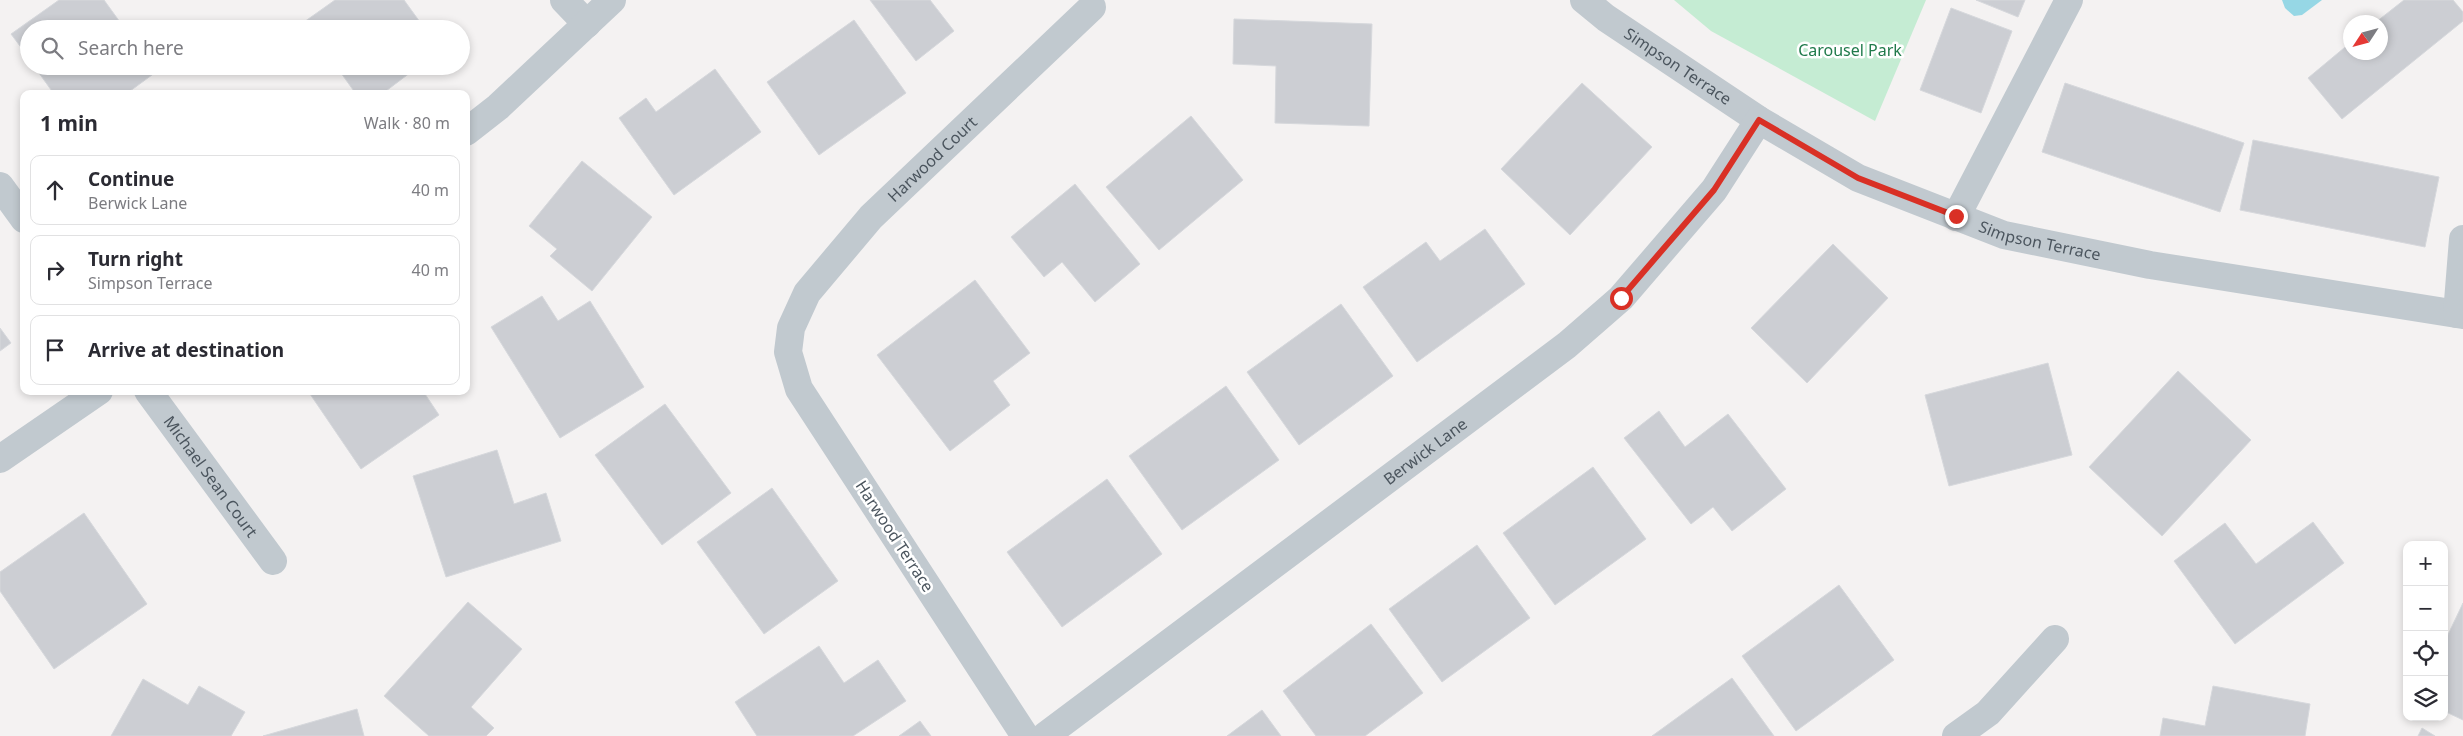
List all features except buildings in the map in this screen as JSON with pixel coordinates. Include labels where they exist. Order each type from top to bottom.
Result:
[{"type":"street","points":[[564,0],[587,24]]},
{"type":"street","points":[[470,129],[498,107],[612,0]]},
{"type":"street","name":"Simpson Terrace","points":[[1584,0],[1606,18],[1759,120],[1858,178],[2004,235],[2150,265],[2460,314]]},
{"type":"street","points":[[1956,216],[2069,0]]},
{"type":"street","name":"Harwood Court","points":[[791,328],[807,293],[871,217],[1092,7]]},
{"type":"street","name":"Berwick Lane","points":[[1045,736],[1567,346],[1621,298],[1714,190],[1759,120]]},
{"type":"street","points":[[0,186],[20,214]]},
{"type":"street","points":[[2460,314],[2463,239]]},
{"type":"street","name":"Harwood Terrace","points":[[791,328],[788,352],[799,389],[1025,736]]},
{"type":"street","points":[[0,459],[93,395]]},
{"type":"street","name":"Michael Sean Court","points":[[151,395],[272,562]]},
{"type":"street","points":[[1956,736],[1988,713],[2056,639]]},
{"type":"green space","name":"Carousel Park","points":[[1674,0],[1926,0],[1875,121],[1711,31]]},
{"type":"water","points":[[2282,0],[2322,0],[2302,15],[2294,16],[2285,8]]},
{"type":"route","points":[[1621,298],[1714,190],[1759,120],[1858,178],[1956,216]]}]
